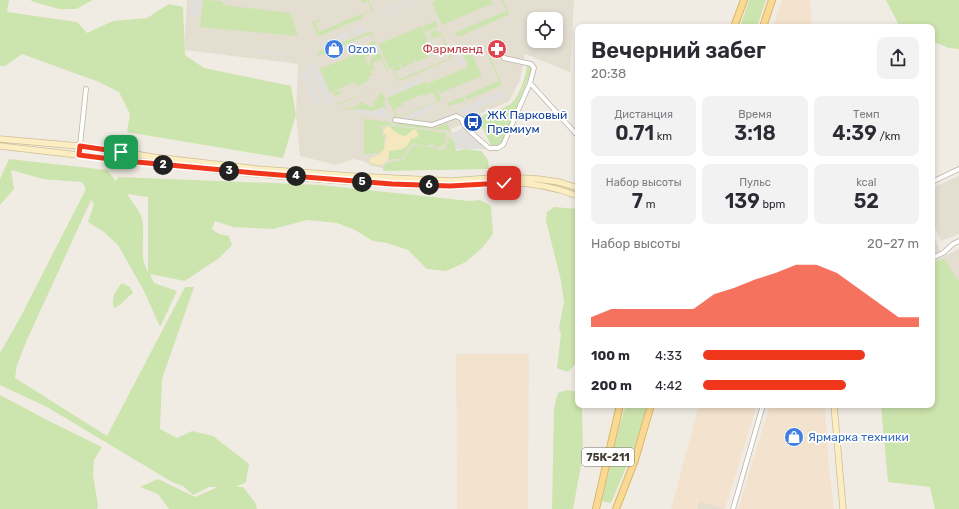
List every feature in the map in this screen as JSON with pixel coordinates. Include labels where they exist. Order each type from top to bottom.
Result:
[{"type":"main road","points":[[735,24],[744,0]]},
{"type":"main road","points":[[765,24],[772,0]]},
{"type":"main road","points":[[0,139],[80,146],[256,169],[351,176],[445,180],[504,177],[538,179],[559,182],[575,187]]},
{"type":"main road","points":[[0,146],[126,161],[392,184],[450,186],[504,183],[534,184],[554,188],[575,195]]},
{"type":"main road","name":"75К-211","points":[[596,509],[619,408]]},
{"type":"main road","points":[[616,509],[634,460],[650,408]]},
{"type":"main road","points":[[834,408],[844,509]]},
{"type":"street","points":[[395,120],[433,125],[456,116],[459,117],[464,125],[489,148],[498,148],[503,145],[530,83],[534,68],[531,64],[504,58]]},
{"type":"street","points":[[530,83],[575,133]]},
{"type":"street","points":[[79,155],[86,89]]},
{"type":"street","points":[[935,181],[959,169]]},
{"type":"street","points":[[935,257],[943,253],[959,241]]},
{"type":"street","points":[[733,509],[762,408]]},
{"type":"shaded area","points":[[187,0],[574,0],[570,72],[525,54],[520,80],[510,100],[477,115],[473,120],[451,129],[456,149],[449,148],[442,152],[407,160],[386,169],[353,159],[336,165],[300,156],[296,115],[298,64],[184,50]]},
{"type":"shaded area","points":[[192,0],[202,0],[200,17],[190,16]]},
{"type":"shaded area","points":[[405,0],[412,0],[384,11],[383,9]]},
{"type":"shaded area","points":[[418,0],[419,3],[386,16],[385,14]]},
{"type":"shaded area","points":[[782,0],[810,0],[812,24],[774,24]]},
{"type":"shaded area","points":[[363,25],[365,31],[355,36],[352,29]]},
{"type":"shaded area","points":[[348,31],[351,37],[338,43],[335,36]]},
{"type":"shaded area","points":[[332,38],[335,44],[322,49],[319,43]]},
{"type":"shaded area","points":[[457,49],[464,64],[457,67],[456,64],[459,62],[454,50]]},
{"type":"shaded area","points":[[253,51],[291,53],[291,55],[253,53]]},
{"type":"shaded area","points":[[315,62],[332,101],[326,104],[309,65]]},
{"type":"shaded area","points":[[305,67],[322,105],[319,106],[317,103],[314,104],[301,74],[304,73],[302,68]]},
{"type":"shaded area","points":[[422,78],[423,81],[391,95],[390,92]]},
{"type":"shaded area","points":[[503,91],[505,97],[461,115],[459,109]]},
{"type":"shaded area","points":[[435,104],[436,107],[405,121],[403,117]]},
{"type":"shaded area","points":[[384,107],[389,118],[354,111],[355,109],[373,111]]},
{"type":"shaded area","points":[[465,127],[476,140],[487,149],[456,149],[452,133]]},
{"type":"shaded area","points":[[959,176],[959,234],[941,241],[935,227],[935,187]]},
{"type":"shaded area","points":[[935,240],[940,251],[935,253]]},
{"type":"shaded area","points":[[959,249],[959,281],[935,271],[935,261]]},
{"type":"shaded area","points":[[456,354],[529,354],[528,509],[457,509]]},
{"type":"shaded area","points":[[698,408],[756,408],[725,509],[699,501],[697,509],[671,509]]},
{"type":"shaded area","name":"Ярмарка техники","points":[[769,408],[825,408],[829,469],[834,509],[738,509]]},
{"type":"shaded area","points":[[699,501],[725,509],[697,509]]},
{"type":"green space","points":[[0,0],[9,0],[7,12],[77,22],[87,33],[113,21],[147,18],[169,4],[183,7],[185,55],[204,68],[291,86],[296,115],[283,158],[127,132],[130,114],[119,92],[99,82],[22,54],[5,66],[0,66]]},
{"type":"green space","points":[[30,0],[93,0],[76,9],[59,9]]},
{"type":"green space","points":[[203,0],[222,1],[224,5],[290,13],[298,36],[200,27]]},
{"type":"green space","points":[[369,0],[373,10],[362,15],[362,18],[319,36],[317,35],[312,22],[321,20],[315,23],[319,32],[371,10],[368,1],[362,3],[361,1]]},
{"type":"green space","points":[[437,0],[491,0],[493,5],[489,5],[442,25],[432,2]]},
{"type":"green space","points":[[502,0],[504,0],[509,14],[508,15],[458,37],[454,33],[506,11]]},
{"type":"green space","points":[[749,0],[766,0],[758,24],[741,24]]},
{"type":"green space","points":[[886,0],[959,0],[959,49],[949,48],[935,42],[935,24],[898,24]]},
{"type":"green space","points":[[436,21],[437,27],[425,32],[423,26]]},
{"type":"green space","points":[[422,26],[431,49],[428,53],[430,56],[417,62],[415,59],[420,56],[414,59],[415,62],[402,68],[401,65],[409,61],[389,69],[379,44]]},
{"type":"green space","points":[[435,30],[442,34],[452,58],[403,80],[397,81],[393,68],[399,65],[401,69],[394,71],[398,80],[450,58],[441,35],[431,39],[431,32]]},
{"type":"green space","points":[[371,32],[376,45],[370,46],[369,43],[374,41],[370,34],[318,56],[318,52]]},
{"type":"green space","points":[[376,46],[378,51],[365,57],[372,75],[356,82],[368,77],[370,80],[357,86],[355,82],[330,93],[320,69]]},
{"type":"green space","points":[[470,50],[482,76],[440,93],[439,90],[434,90],[437,91],[441,99],[439,101],[397,119],[387,98],[425,82],[427,84],[468,67],[463,53]],"holes":[[[433,92],[437,101],[398,118],[394,109],[403,105],[398,105],[423,94],[424,96]]]},
{"type":"green space","points":[[380,53],[388,72],[381,59],[372,63],[375,69],[371,71],[369,65],[372,56]]},
{"type":"green space","points":[[490,56],[501,83],[500,86],[467,100],[465,96],[499,81],[489,57]]},
{"type":"green space","points":[[527,65],[531,67],[531,72],[502,142],[498,145],[491,145],[477,119],[513,102],[519,93]]},
{"type":"green space","points":[[377,88],[339,105],[338,104]]},
{"type":"green space","points":[[340,90],[341,93],[335,96],[336,100],[333,93]]},
{"type":"green space","points":[[382,93],[386,100],[383,101],[386,108],[389,107],[386,109],[384,107],[373,111],[343,109],[347,107],[348,109],[359,105],[362,101],[365,105],[368,104],[370,107],[374,105],[373,101],[378,99],[377,96]]},
{"type":"green space","points":[[463,97],[465,101],[448,106],[447,103]]},
{"type":"green space","points":[[364,119],[390,122],[392,124],[382,126],[382,135],[385,137],[384,148],[379,153],[364,154]]},
{"type":"green space","points":[[397,123],[431,127],[429,129],[396,125]]},
{"type":"green space","points":[[447,123],[450,131],[432,129]]},
{"type":"green space","points":[[394,126],[446,133],[445,143],[442,146],[435,147],[431,143],[427,146],[421,146],[414,143],[407,150],[402,159],[388,159],[377,166],[373,165],[369,162],[370,158],[382,153],[384,148],[387,136],[384,133],[384,128]]},
{"type":"green space","points":[[450,137],[454,141],[456,151],[466,149],[481,151],[488,160],[489,169],[383,171],[384,165],[391,162],[404,160],[408,152],[415,145],[442,150],[446,148]]},
{"type":"green space","points":[[9,159],[107,170],[116,181],[118,177],[321,185],[469,201],[480,200],[491,206],[493,234],[483,247],[466,262],[446,271],[427,269],[408,250],[387,243],[373,241],[355,230],[337,223],[307,220],[273,229],[233,227],[215,221],[212,229],[219,234],[229,236],[232,245],[219,258],[185,281],[150,274],[154,283],[177,291],[160,327],[144,291],[118,245],[104,232],[88,222],[94,204],[91,200],[26,342],[17,365],[15,378],[107,436],[185,287],[194,287],[162,379],[160,429],[177,438],[192,431],[213,436],[249,464],[246,482],[236,487],[243,487],[256,504],[257,509],[169,509],[158,494],[140,487],[158,479],[195,497],[218,487],[209,487],[193,495],[183,486],[172,482],[47,407],[0,385],[0,353],[21,316],[86,189],[82,182],[43,179],[11,170],[14,189],[0,205],[0,179]],"holes":[[[127,194],[148,197],[148,272],[143,260],[142,219],[138,209]]]},
{"type":"green space","points":[[554,207],[575,209],[575,364],[568,372],[557,368],[561,334],[559,328],[564,302],[561,281],[546,221],[547,212]]},
{"type":"green space","points":[[944,259],[959,280],[959,509],[935,509],[930,487],[888,482],[881,408],[935,408],[935,262]]},
{"type":"green space","points":[[122,283],[130,287],[133,293],[114,308],[114,295]]},
{"type":"green space","points":[[566,390],[575,392],[575,408],[582,408],[583,454],[573,509],[552,509],[554,408],[558,393]]},
{"type":"green space","points":[[0,395],[102,447],[94,460],[93,475],[98,506],[97,509],[0,509]]},
{"type":"green space","points":[[625,408],[646,408],[635,446],[611,503],[602,501],[619,427]]},
{"type":"sand","points":[[386,127],[390,127],[400,135],[405,136],[413,130],[416,130],[419,136],[411,139],[407,146],[403,149],[389,151],[387,161],[377,165],[369,162],[370,158],[382,153],[387,136],[383,131]]},
{"type":"place","name":"Ozon","points":[[334,49]]},
{"type":"place","name":"Фармленд","points":[[497,49]]},
{"type":"place","name":"ЖК Парковый Премиум","points":[[473,122]]},
{"type":"place","name":"Ярмарка техники","points":[[794,437]]},
{"type":"route","points":[[121,152],[80,146],[79,155],[255,173],[392,184],[450,186],[504,183]]}]
